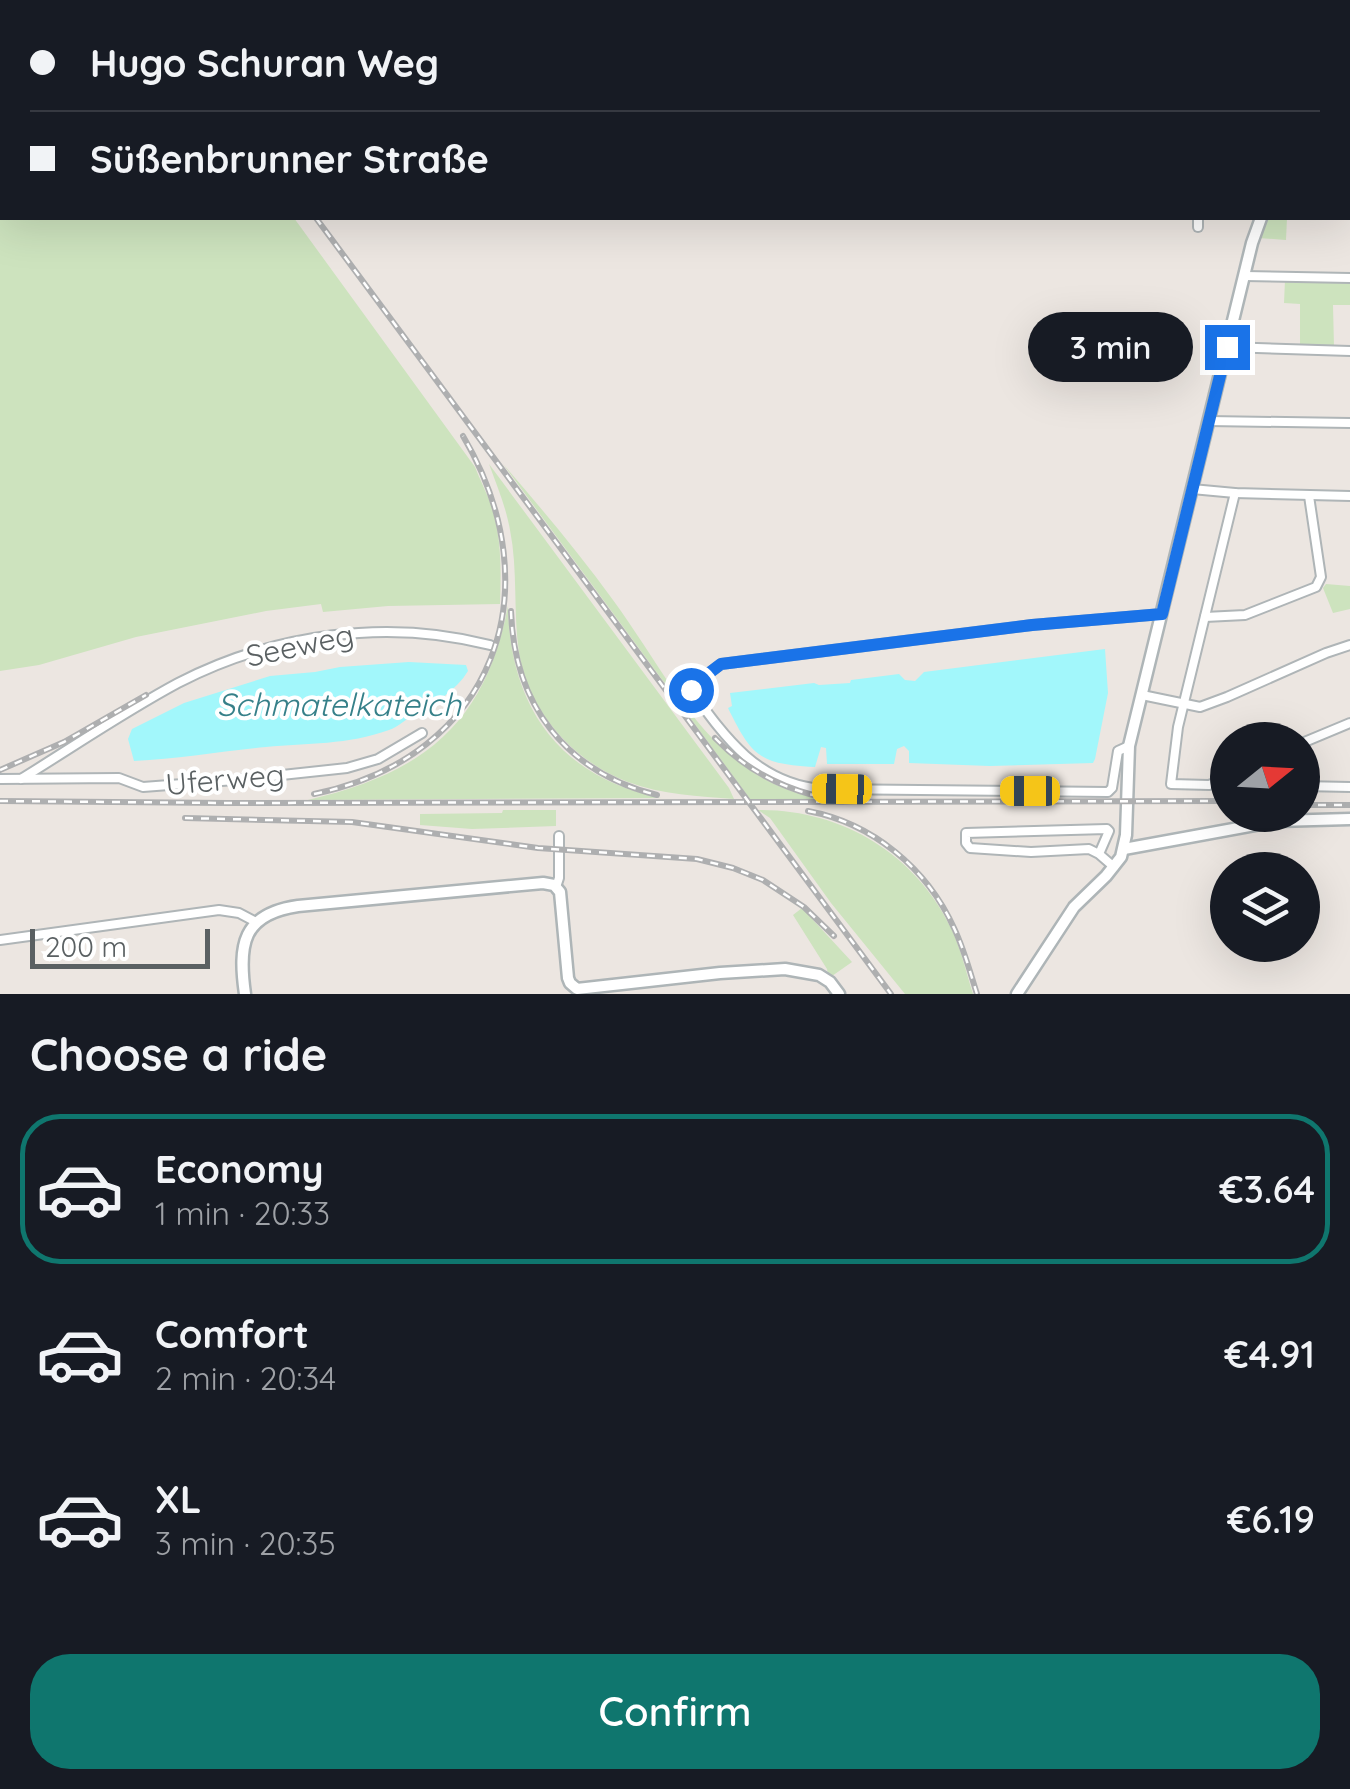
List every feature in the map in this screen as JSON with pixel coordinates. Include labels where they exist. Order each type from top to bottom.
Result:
[{"type":"street","points":[[1017,994],[1074,906],[1114,867],[1124,848],[1130,746],[1260,220]]},
{"type":"street","points":[[1245,276],[1350,278]]},
{"type":"street","points":[[1227,347],[1350,351]]},
{"type":"street","points":[[1208,420],[1350,423]]},
{"type":"street","points":[[1192,489],[1350,496]]},
{"type":"street","points":[[1210,784],[1172,784],[1174,747],[1235,493]]},
{"type":"street","points":[[1205,617],[1246,615],[1316,587],[1320,577],[1309,496]]},
{"type":"street","points":[[1130,746],[1118,751],[1108,792],[799,786],[758,768],[721,732],[691,690],[721,664],[1032,625],[1162,614]]},
{"type":"street","name":"Seeweg","points":[[21,779],[182,682],[224,662],[260,651],[334,635],[381,632],[429,634],[490,645]]},
{"type":"street","points":[[1142,695],[1200,706],[1350,645]]},
{"type":"street","points":[[1320,736],[1350,723]]},
{"type":"street","name":"Uferweg","points":[[0,778],[119,778],[146,786],[329,770],[369,763],[422,733]]},
{"type":"street","points":[[1320,786],[1350,786]]},
{"type":"street","points":[[1124,848],[1277,822],[1350,819]]},
{"type":"street","points":[[1099,854],[1107,828],[966,833],[970,848],[1020,852],[1084,849],[1099,854],[1114,867]]},
{"type":"street","points":[[559,836],[556,887],[561,899],[572,991],[785,968],[808,971],[826,979]]},
{"type":"street","points":[[245,994],[241,956],[254,925],[272,912],[298,906],[526,884],[556,887]]},
{"type":"street","points":[[0,940],[219,910],[239,914],[254,925]]},
{"type":"street","points":[[822,966],[826,979],[839,994]]},
{"type":"green space","points":[[0,220],[295,220],[475,467],[497,530],[500,604],[388,606],[323,612],[321,604],[266,611],[136,637],[39,665],[0,671]]},
{"type":"green space","points":[[1264,220],[1287,220],[1286,240],[1258,238]]},
{"type":"green space","points":[[1285,280],[1350,281],[1350,305],[1333,305],[1334,347],[1300,348],[1300,304],[1284,303]]},
{"type":"green space","points":[[489,464],[734,799],[667,792],[628,782],[589,762],[543,714],[532,695],[519,653],[512,545]]},
{"type":"green space","points":[[503,464],[587,565],[699,724],[752,772],[785,788],[823,799],[750,799]]},
{"type":"green space","points":[[1326,584],[1350,586],[1350,609],[1333,613],[1323,588]]},
{"type":"green space","points":[[508,606],[518,676],[530,706],[547,732],[568,755],[594,773],[625,788],[661,798],[308,800],[385,775],[442,738],[465,713],[483,683],[498,647]]},
{"type":"green space","points":[[556,810],[556,826],[472,829],[420,825],[420,814]]},
{"type":"green space","points":[[758,810],[818,817],[872,840],[896,857],[936,901],[961,952],[973,994],[905,994],[831,903],[770,818]]},
{"type":"green space","points":[[802,908],[852,962],[832,976],[793,915]]},
{"type":"water","points":[[1105,649],[1108,693],[1093,763],[909,763],[909,751],[904,746],[897,749],[894,764],[827,764],[826,748],[821,747],[815,767],[782,763],[760,755],[752,747],[728,708],[732,706],[730,693],[850,683],[899,674],[905,680],[915,681],[924,672]]},
{"type":"water","name":"Schmatelkateich","points":[[409,662],[466,665],[468,671],[437,701],[396,727],[374,735],[134,761],[128,739],[132,729],[184,703],[270,676]]},
{"type":"railway","points":[[317,220],[891,994]]},
{"type":"railway","points":[[314,794],[376,774],[426,744],[465,705],[491,659],[504,607],[504,552],[490,494],[463,436]]},
{"type":"railway","points":[[511,611],[522,676],[551,729],[596,770],[657,795]]},
{"type":"railway","points":[[0,770],[64,742],[146,695]]},
{"type":"railway","points":[[715,738],[760,774],[813,795]]},
{"type":"railway","points":[[0,801],[1210,801]]},
{"type":"railway","points":[[1320,805],[1350,805]]},
{"type":"railway","points":[[808,811],[832,817],[875,837],[913,868],[943,906],[964,952],[977,994]]},
{"type":"railway","points":[[185,818],[352,822],[538,848],[697,859],[763,880],[804,907],[834,936]]},
{"type":"route","points":[[691,690],[721,664],[1032,625],[1162,614],[1227,347]]}]
